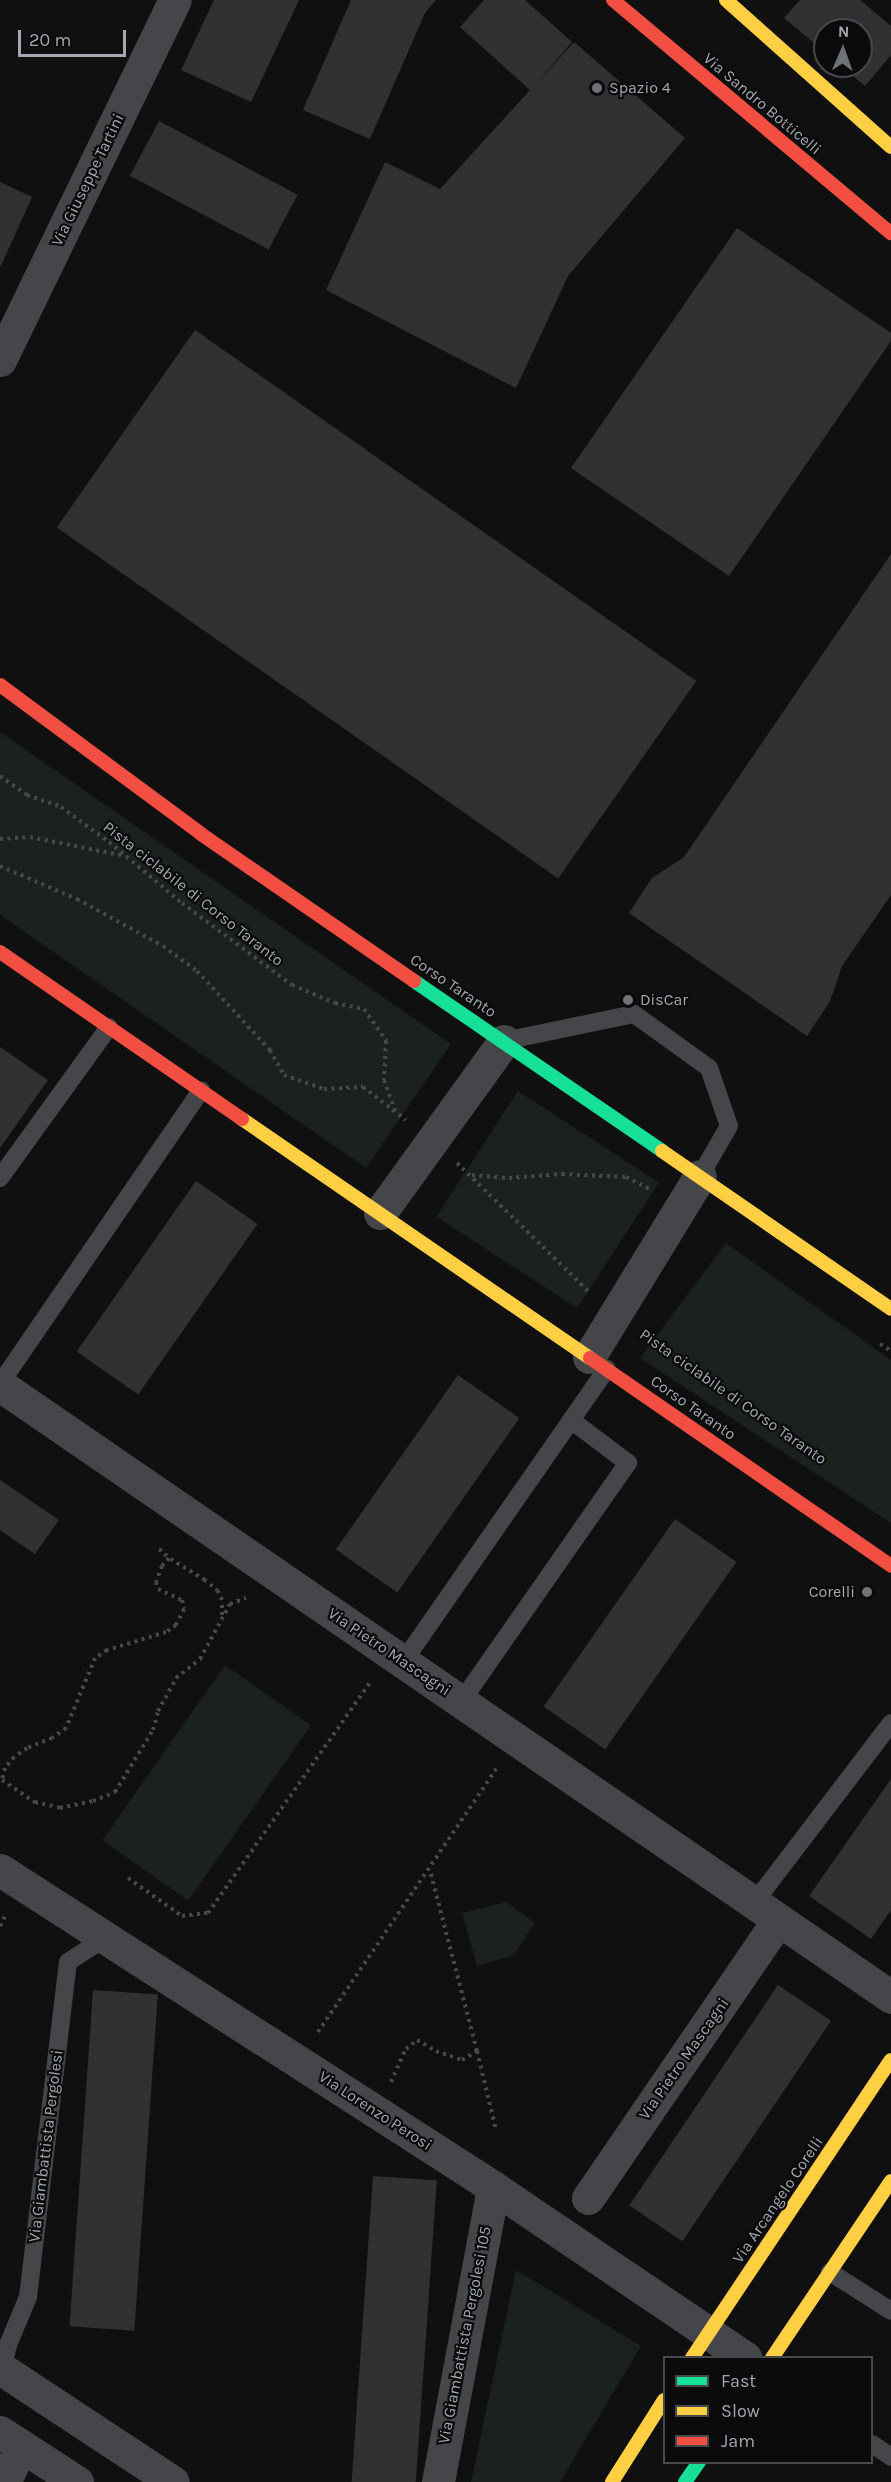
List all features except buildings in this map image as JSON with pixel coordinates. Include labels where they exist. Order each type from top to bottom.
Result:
[{"type":"street","name":"Via Giuseppe Tartini","points":[[0,360],[175,0]]},
{"type":"street","name":"Via Sandro Botticelli","points":[[613,0],[891,233]]},
{"type":"street","points":[[726,0],[891,147]]},
{"type":"street","name":"Corso Taranto","points":[[0,685],[201,834],[891,1309]]},
{"type":"street","name":"Corso Taranto","points":[[0,952],[891,1566]]},
{"type":"street","points":[[380,1213],[504,1041]]},
{"type":"street","points":[[598,1363],[613,1318],[700,1176]]},
{"type":"street","name":"Via Pietro Mascagni","points":[[0,1384],[891,1997]]},
{"type":"street","name":"Via Lorenzo Perosi","points":[[0,1870],[493,2187],[701,2345],[739,2356]]},
{"type":"street","name":"Via Pietro Mascagni","points":[[588,2198],[766,1912]]},
{"type":"street","name":"Via Arcangelo Corelli","points":[[701,2345],[891,2060]]},
{"type":"street","points":[[773,2356],[891,2181]]},
{"type":"street","name":"Via Giambattista Pergolesi 105","points":[[438,2482],[493,2187]]},
{"type":"street","name":"Via Giambattista Pergolesi","points":[[1,2368],[173,2482]]},
{"type":"street","points":[[612,2482],[663,2402]]},
{"type":"street","points":[[4,2480],[11,2439],[77,2482]]},
{"type":"street","points":[[685,2482],[698,2464]]},
{"type":"lane","points":[[504,1041],[634,1014],[709,1068],[729,1126],[700,1176]]},
{"type":"lane","points":[[0,1178],[109,1027]]},
{"type":"lane","points":[[0,1384],[201,1090]]},
{"type":"lane","points":[[397,1658],[571,1420],[598,1363]]},
{"type":"lane","points":[[461,1702],[628,1463],[571,1420]]},
{"type":"lane","points":[[766,1912],[891,1723]]},
{"type":"lane","name":"Via Giambattista Pergolesi","points":[[1,2368],[28,2297],[68,1962],[105,1938]]},
{"type":"lane","points":[[830,2272],[891,2311]]},
{"type":"lane","points":[[873,2445],[891,2457]]},
{"type":"path","name":"Pista ciclabile di Corso Taranto","points":[[0,776],[27,795],[61,807],[126,856],[182,903],[292,985],[335,1003],[364,1009],[386,1041],[384,1080],[395,1110],[363,1087],[324,1089],[284,1076],[270,1050],[197,971],[163,946],[77,899],[0,866]]},
{"type":"path","points":[[0,839],[30,837],[126,856]]},
{"type":"path","points":[[471,1175],[613,1318]]},
{"type":"path","points":[[159,1549],[218,1591],[222,1600],[222,1615],[214,1637],[200,1659],[176,1678],[167,1691],[153,1730],[115,1792],[93,1801],[60,1808],[35,1802],[16,1791],[2,1780],[5,1768],[14,1757],[27,1748],[52,1738],[66,1728],[95,1658],[107,1650],[166,1632],[176,1625],[184,1609],[182,1600],[158,1589],[156,1582],[162,1566],[169,1558]]},
{"type":"path","points":[[128,1878],[182,1916],[208,1913],[397,1658]]},
{"type":"path","points":[[318,2032],[516,1739]]},
{"type":"path","points":[[430,1869],[437,1907],[477,2051],[496,2130]]},
{"type":"path","points":[[391,2082],[406,2049],[417,2040],[436,2051],[462,2060],[477,2051]]},
{"type":"shaded area","points":[[0,732],[451,1044],[366,1168],[0,915]]},
{"type":"shaded area","points":[[518,1091],[659,1182],[577,1308],[436,1217]]},
{"type":"shaded area","points":[[726,1243],[891,1360],[891,1523],[640,1358]]},
{"type":"shaded area","points":[[225,1665],[311,1725],[188,1901],[102,1840]]},
{"type":"shaded area","points":[[506,1902],[535,1923],[514,1955],[477,1966],[462,1913]]},
{"type":"shaded area","points":[[516,2270],[641,2346],[560,2482],[471,2482]]},
{"type":"traffic: fast","points":[[414,981],[662,1151]]},
{"type":"traffic: fast","points":[[685,2482],[698,2464]]},
{"type":"traffic: slow","points":[[726,0],[891,147]]},
{"type":"traffic: slow","points":[[242,1119],[590,1358]]},
{"type":"traffic: slow","points":[[662,1151],[891,1309]]},
{"type":"traffic: slow","points":[[693,2356],[891,2060]]},
{"type":"traffic: slow","points":[[773,2356],[891,2181]]},
{"type":"traffic: slow","points":[[612,2482],[663,2402]]},
{"type":"traffic: jam","points":[[613,0],[891,233]]},
{"type":"traffic: jam","points":[[0,685],[201,834],[414,981]]},
{"type":"traffic: jam","points":[[0,952],[242,1119]]},
{"type":"traffic: jam","points":[[590,1358],[891,1566]]},
{"type":"place","name":"Spazio 4","points":[[597,88]]},
{"type":"place","name":"DisCar","points":[[628,1000]]},
{"type":"place","name":"Corelli","points":[[867,1592]]}]
